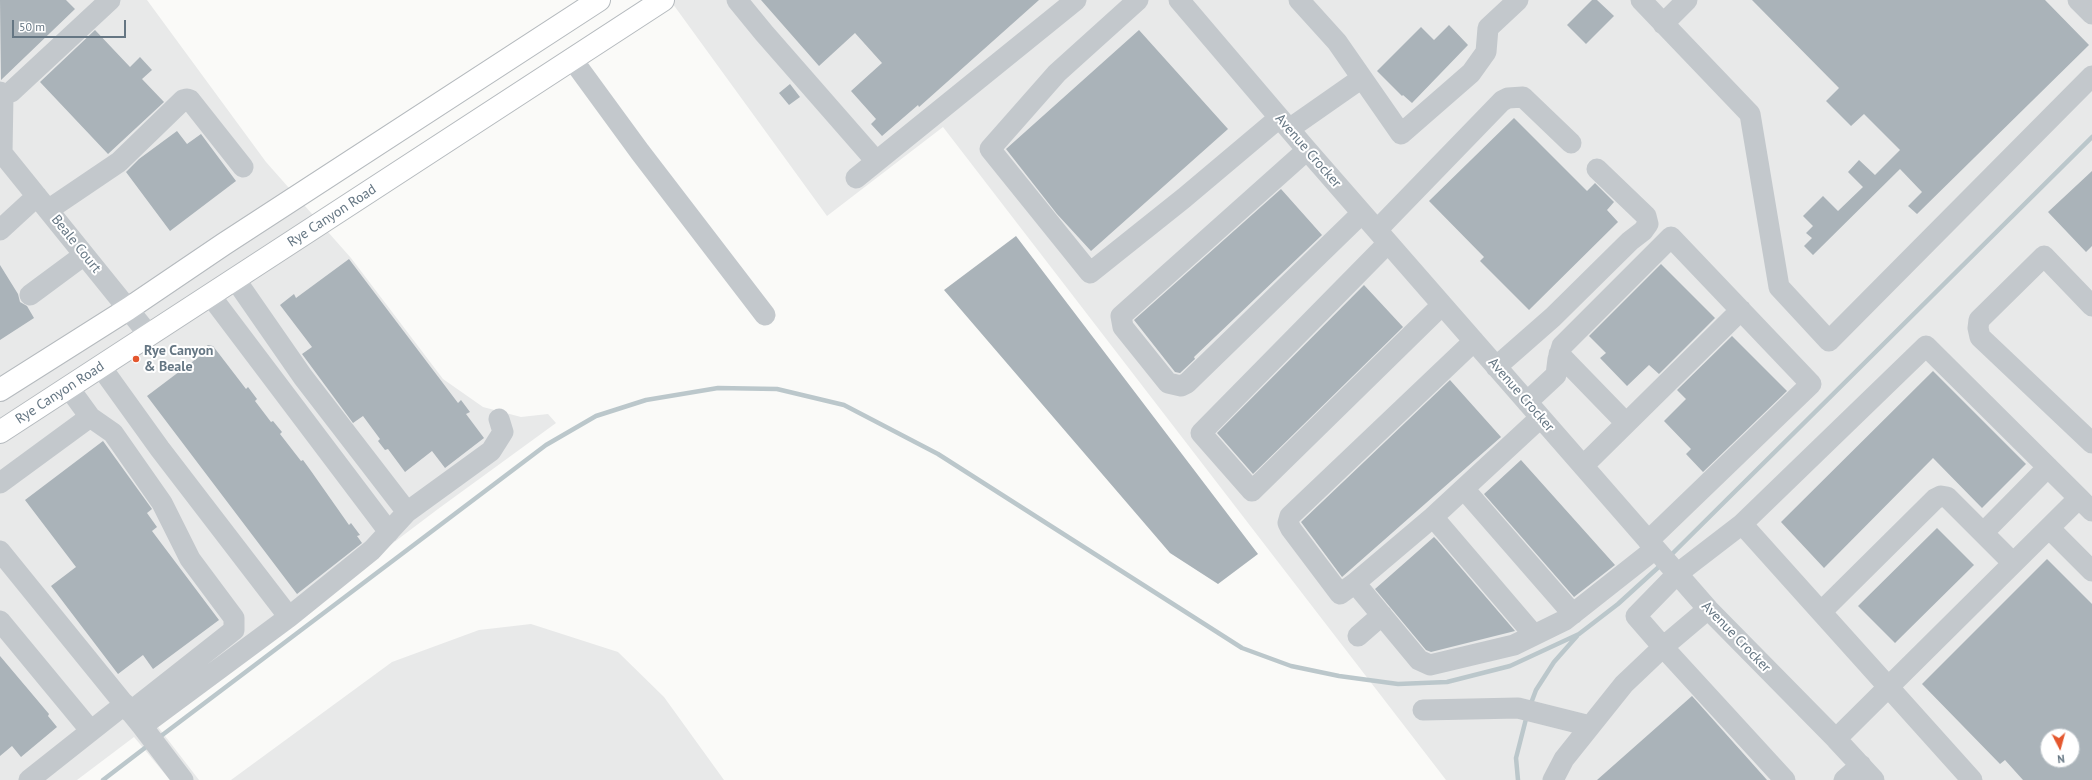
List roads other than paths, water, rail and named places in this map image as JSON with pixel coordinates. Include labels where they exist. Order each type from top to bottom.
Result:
[{"type":"main road","points":[[0,390],[128,309],[224,244],[599,0]]},
{"type":"main road","name":"Rye Canyon Road","points":[[0,432],[664,0]]},
{"type":"street","points":[[1,154],[2,94],[11,92],[110,0]]},
{"type":"street","points":[[738,0],[764,33],[876,161]]},
{"type":"street","points":[[856,178],[1076,0]]},
{"type":"street","points":[[1138,0],[1058,73],[990,149],[1090,273],[1184,198],[1284,123],[1362,78]]},
{"type":"street","name":"Avenue Crocker","points":[[1179,0],[1382,237],[1708,609],[1836,739],[1867,773]]},
{"type":"street","points":[[1299,0],[1337,42],[1401,134],[1471,74],[1486,52],[1488,28],[1518,0]]},
{"type":"street","points":[[1641,0],[1750,114],[1779,287],[1829,341],[2092,76]]},
{"type":"street","points":[[1664,24],[1687,0]]},
{"type":"street","points":[[2078,0],[2092,14]]},
{"type":"street","points":[[572,59],[640,152],[765,315]]},
{"type":"street","points":[[1442,305],[1252,491],[1201,433],[1382,237],[1502,101],[1508,98],[1523,97],[1571,143]]},
{"type":"street","points":[[0,230],[42,203],[119,162],[183,100],[190,100],[243,167]]},
{"type":"street","points":[[1307,150],[1121,316],[1123,327],[1168,383],[1181,386],[1187,383],[1362,213]]},
{"type":"street","name":"Beale Court","points":[[1,154],[149,335]]},
{"type":"street","points":[[1496,367],[1553,317],[1630,241],[1643,231],[1648,224],[1646,216],[1597,169]]},
{"type":"street","points":[[1355,583],[1419,660],[1430,665],[1514,645],[1573,614],[1652,545],[1811,384],[1671,237],[1562,346],[1559,354],[1556,375],[1527,402]]},
{"type":"street","points":[[30,295],[84,255]]},
{"type":"street","points":[[2092,306],[2044,256],[1979,320],[1978,328],[1980,337],[2092,443]]},
{"type":"street","points":[[235,279],[303,377],[407,512]]},
{"type":"street","points":[[210,295],[389,532]]},
{"type":"street","points":[[1583,466],[1741,310]]},
{"type":"street","points":[[1474,341],[1290,516],[1288,523],[1291,529],[1340,594],[1433,517],[1540,418]]},
{"type":"street","points":[[1785,780],[1636,616],[1677,574],[1742,524],[1926,346],[2085,505],[2049,528],[1836,739]]},
{"type":"street","points":[[1559,354],[1626,423]]},
{"type":"street","points":[[101,367],[160,449],[289,617]]},
{"type":"street","points":[[69,388],[90,417],[113,433],[162,503],[190,559],[234,618],[234,630],[132,714]]},
{"type":"street","points":[[0,483],[90,417]]},
{"type":"street","points":[[29,780],[91,731],[132,714],[289,617],[372,550],[407,512],[491,451],[503,432],[499,419]]},
{"type":"street","points":[[1983,533],[2048,467]]},
{"type":"street","points":[[1464,489],[1573,614]]},
{"type":"street","points":[[1821,612],[1935,499],[1941,496],[1947,497],[2013,563]]},
{"type":"street","points":[[1433,517],[1534,635]]},
{"type":"street","points":[[1742,524],[1972,780]]},
{"type":"street","points":[[2049,528],[2092,571]]},
{"type":"street","points":[[0,551],[132,714],[183,780]]},
{"type":"street","points":[[1553,780],[1564,759],[1624,684],[1663,647],[1708,609]]},
{"type":"street","points":[[1358,636],[1382,615]]},
{"type":"street","points":[[0,621],[91,731]]},
{"type":"street","points":[[1423,710],[1508,708],[1530,711],[1590,726]]},
{"type":"street","points":[[1844,780],[1867,773]]},
{"type":"waterway","points":[[1669,557],[2092,137]]},
{"type":"waterway","points":[[157,739],[546,445],[596,416],[646,400],[718,388],[777,389],[844,405],[938,454],[1242,648],[1291,666],[1339,676],[1398,684],[1447,682],[1510,666],[1579,634],[1618,604],[1662,564]]},
{"type":"waterway","points":[[1530,706],[1536,690],[1554,662],[1577,636]]},
{"type":"waterway","points":[[1518,780],[1516,758],[1527,715]]},
{"type":"waterway","points":[[103,780],[150,744]]},
{"type":"place","name":"Rye Canyon & Beale","points":[[136,359]]}]
